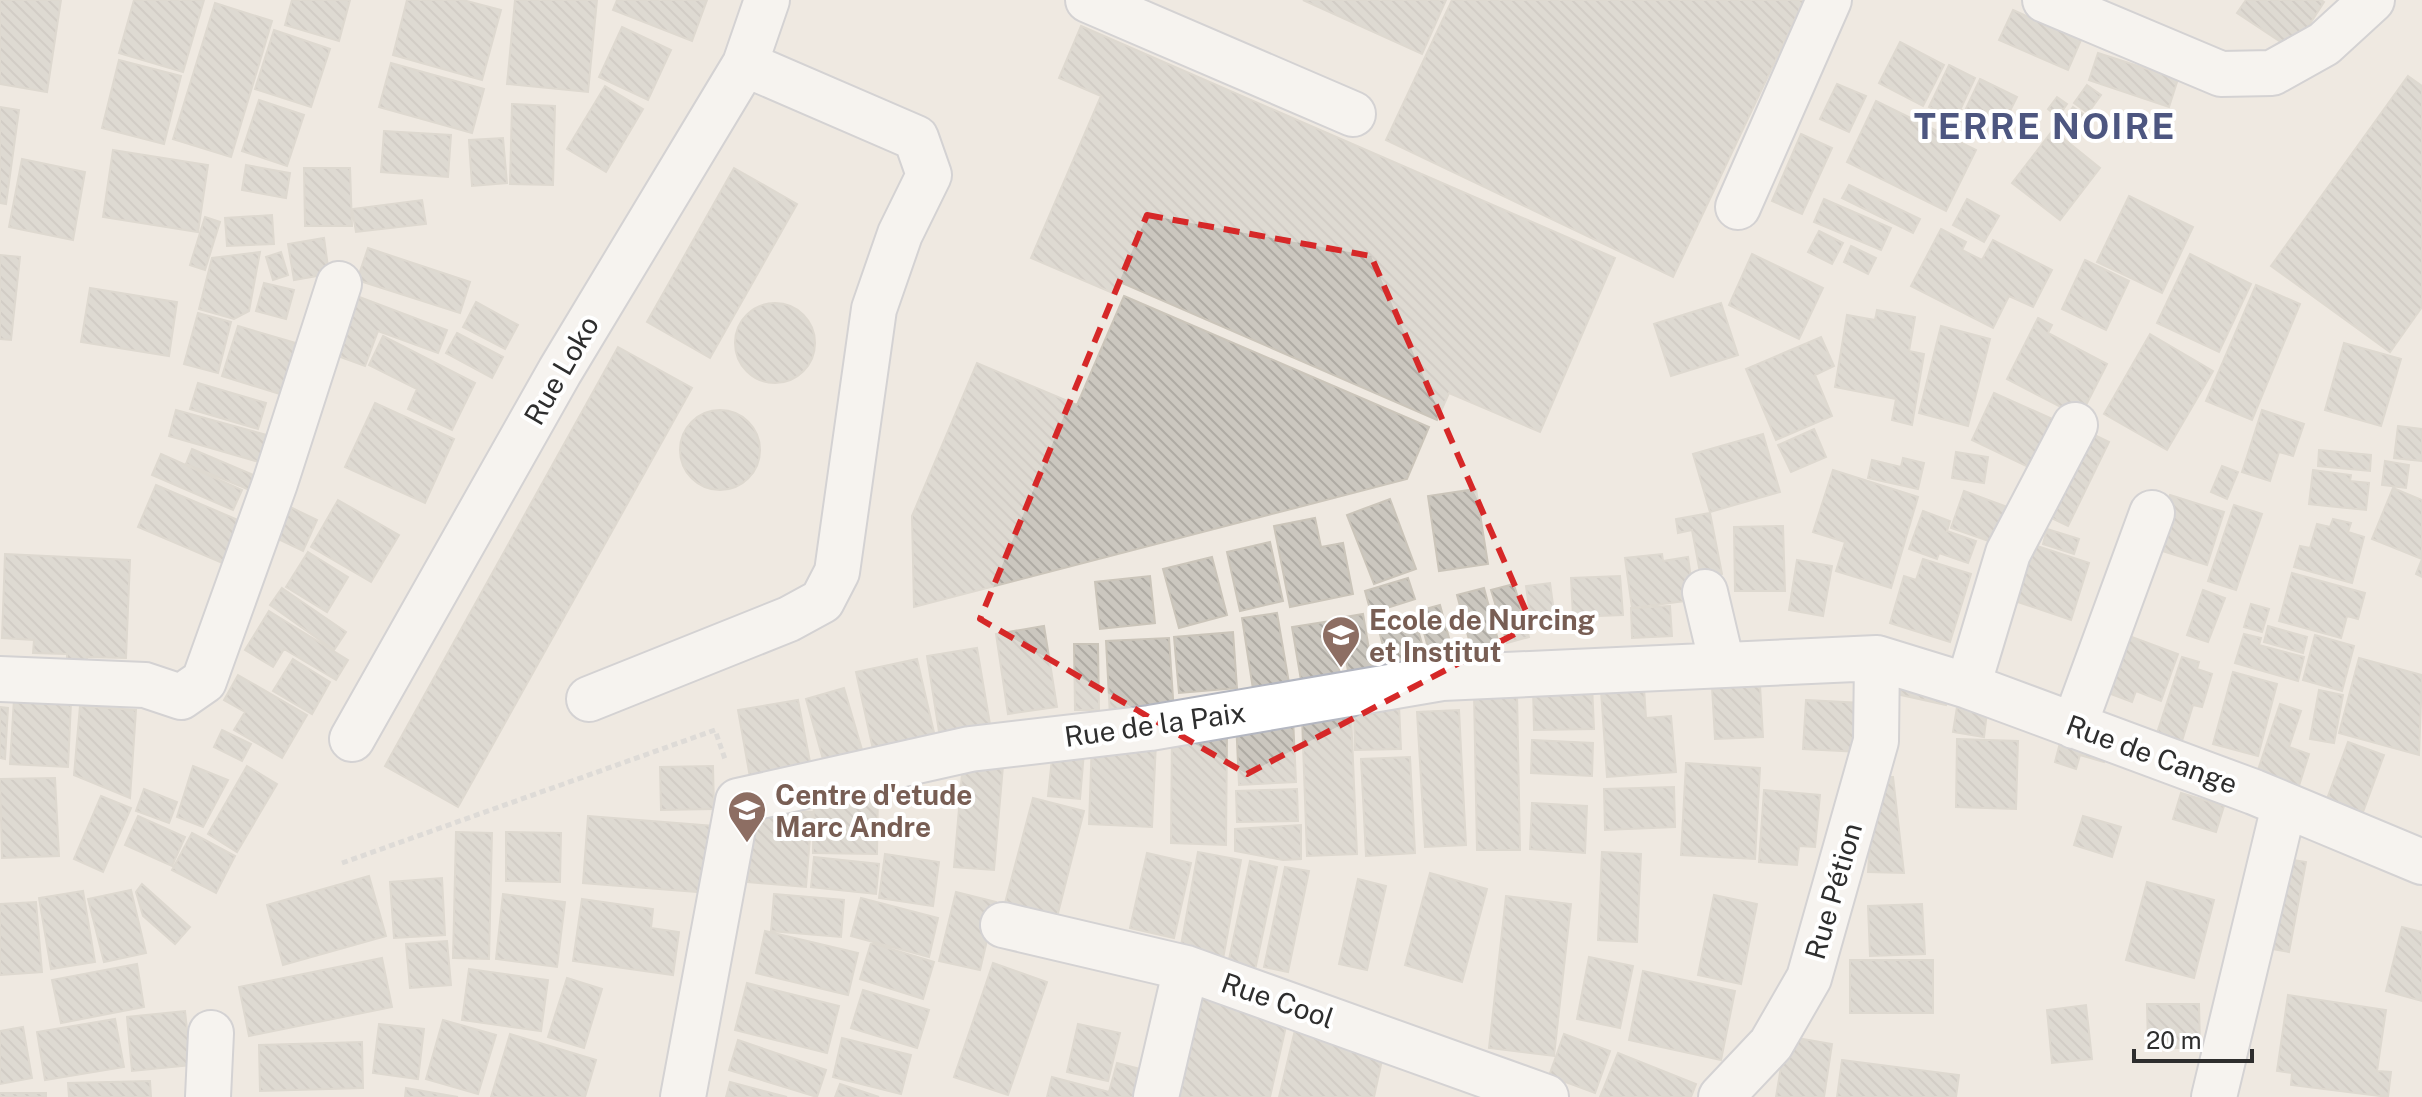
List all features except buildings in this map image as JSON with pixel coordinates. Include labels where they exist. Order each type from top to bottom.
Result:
[{"type":"street","name":"Rue Loko","points":[[352,739],[560,371],[745,64],[767,0]]},
{"type":"street","points":[[1088,0],[1353,114]]},
{"type":"street","points":[[1738,207],[1829,0]]},
{"type":"street","points":[[2045,0],[2221,74],[2234,74],[2272,73],[2324,44],[2372,0]]},
{"type":"street","points":[[589,699],[789,619],[822,601],[837,572],[874,309],[900,234],[929,175],[916,138],[745,64]]},
{"type":"street","points":[[0,679],[145,685],[181,697],[204,681],[275,483],[339,284]]},
{"type":"street","points":[[1968,686],[2008,553],[2075,425]]},
{"type":"street","points":[[2074,726],[2152,513]]},
{"type":"street","points":[[1705,592],[1722,664]]},
{"type":"street","name":"Rue de Cange","points":[[1877,658],[1968,686],[2422,862]]},
{"type":"street","name":"Rue de la Paix","points":[[738,801],[970,749],[1150,728],[1442,678],[1877,658]]},
{"type":"street","name":"Rue Pétion","points":[[1721,1097],[1771,1044],[1809,978],[1876,741],[1877,658]]},
{"type":"street","points":[[683,1097],[738,801]]},
{"type":"street","points":[[2214,1097],[2284,806]]},
{"type":"street","name":"Rue Cool","points":[[1003,925],[1186,968],[1546,1097]]},
{"type":"street","points":[[1156,1097],[1186,968]]},
{"type":"street","points":[[208,1097],[211,1033]]},
{"type":"path","points":[[342,863],[715,730],[738,801]]},
{"type":"highlighted area","points":[[1147,215],[1371,256],[1532,625],[1247,774],[980,619]]},
{"type":"place","name":"Ecole de Nurcing et Institut","points":[[1341,669]]},
{"type":"place","name":"Centre d'etude Marc Andre","points":[[747,844]]},
{"type":"district","name":"TERRE NOIRE","points":[[2045,126]]}]
